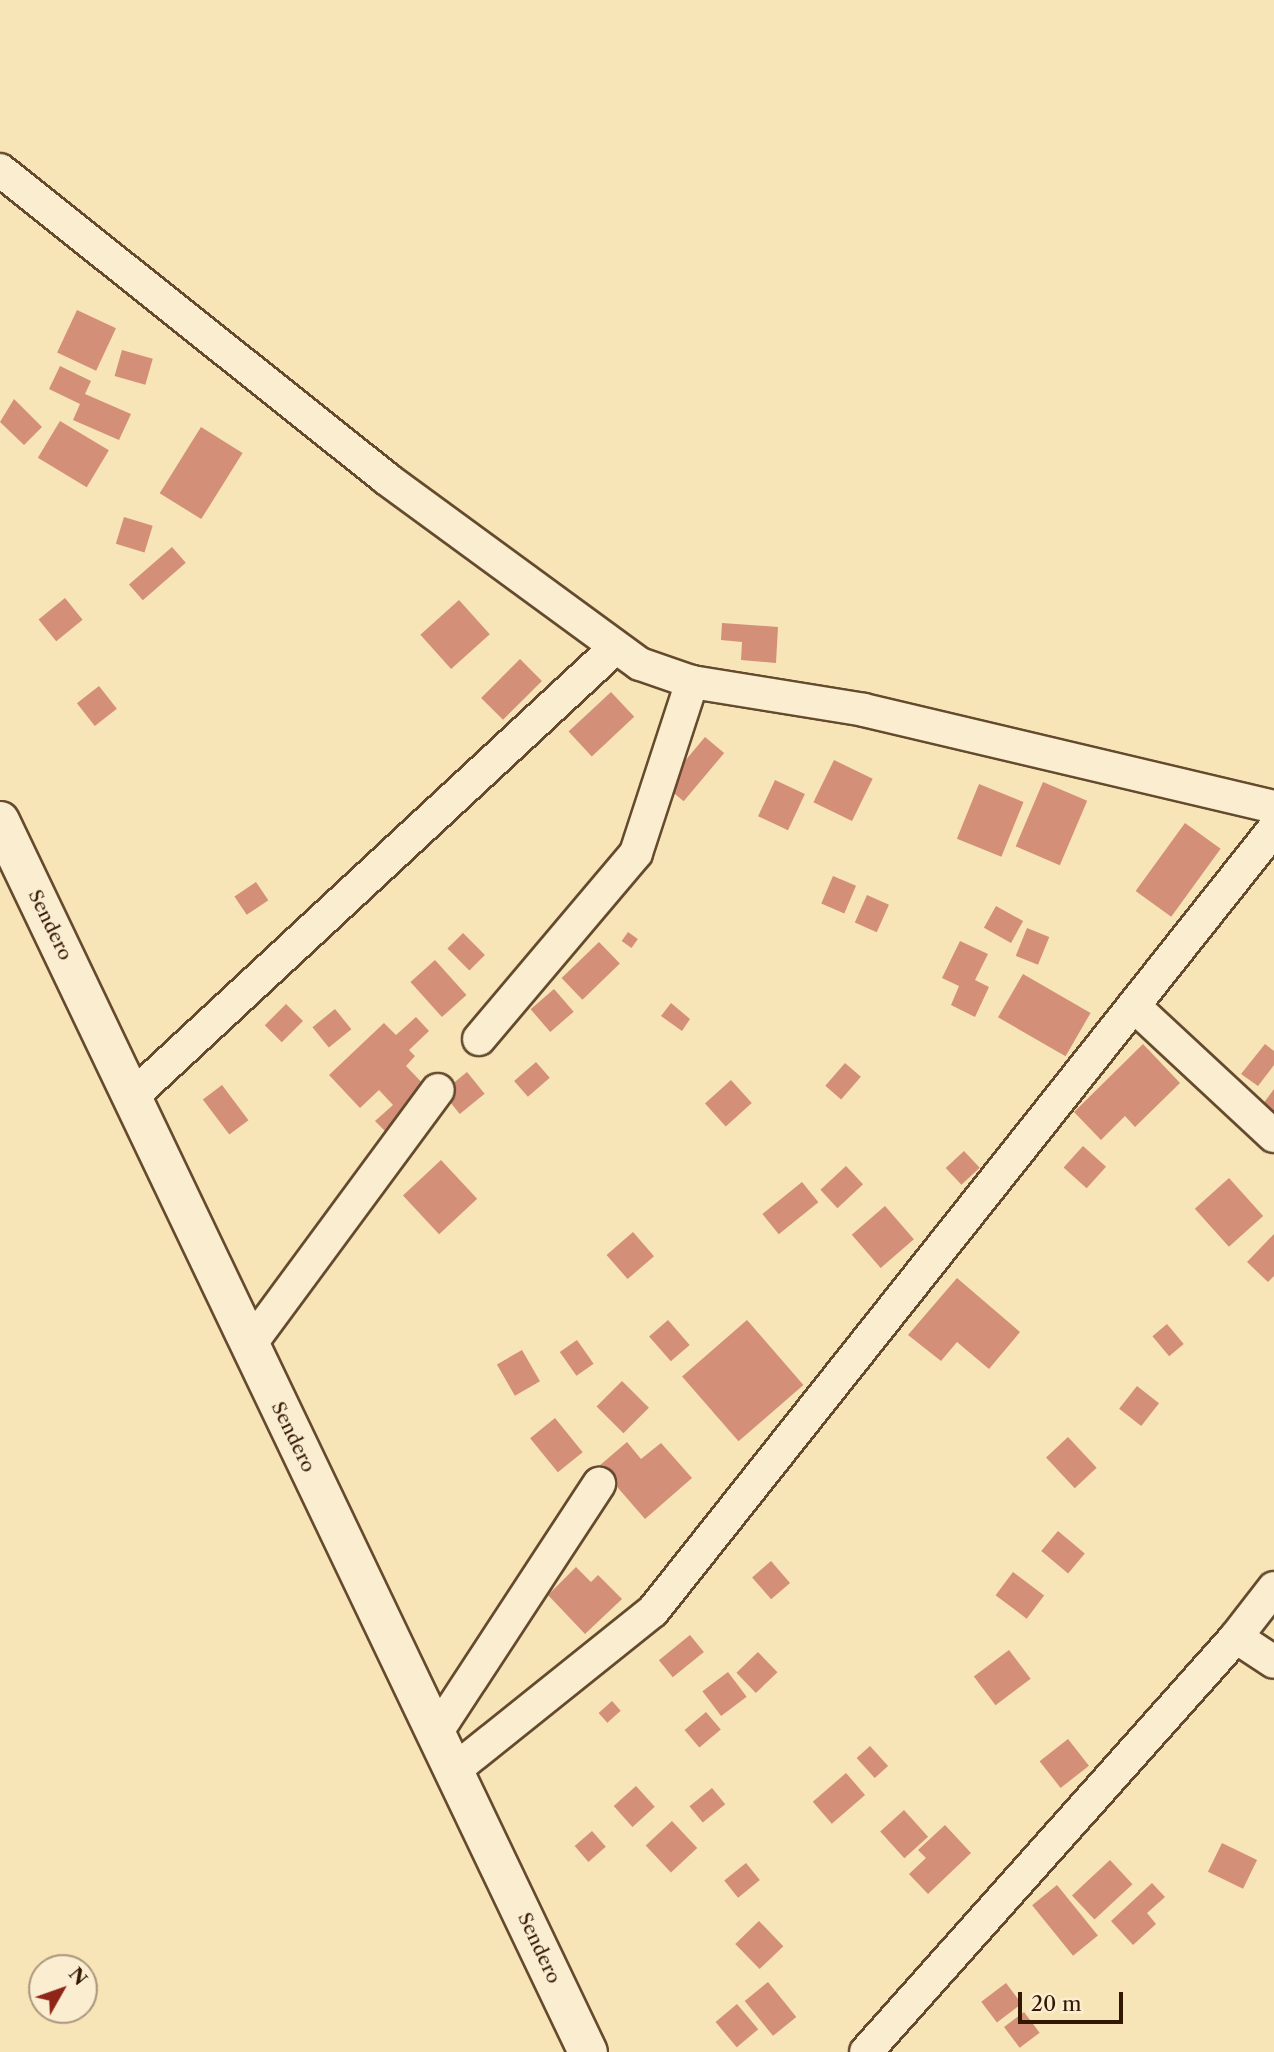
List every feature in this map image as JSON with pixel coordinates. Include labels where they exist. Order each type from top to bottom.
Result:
[{"type":"main road","name":"Sendero","points":[[0,821],[135,1094],[249,1346],[436,1733],[457,1768],[588,2052]]},
{"type":"street","points":[[0,170],[387,478],[615,649],[692,682],[863,710],[1274,807]]},
{"type":"street","points":[[135,1094],[615,649]]},
{"type":"street","points":[[479,1039],[636,853],[692,682]]},
{"type":"street","points":[[457,1768],[653,1611],[1274,829]]},
{"type":"street","points":[[1134,1006],[1274,1136]]},
{"type":"street","points":[[249,1346],[438,1090]]},
{"type":"street","points":[[436,1733],[599,1484]]},
{"type":"street","points":[[866,2052],[1236,1637],[1274,1588]]},
{"type":"street","points":[[1236,1637],[1274,1662]]},
{"type":"building","points":[[77,310],[116,328],[96,371],[57,353]]},
{"type":"building","points":[[122,350],[153,359],[145,385],[115,376]]},
{"type":"building","points":[[60,366],[91,381],[85,394],[131,414],[119,440],[73,420],[80,404],[49,389]]},
{"type":"building","points":[[14,399],[42,427],[24,445],[0,422]]},
{"type":"building","points":[[60,421],[109,450],[87,487],[38,458]]},
{"type":"building","points":[[201,427],[243,453],[201,519],[160,493]]},
{"type":"building","points":[[124,517],[153,526],[145,553],[116,544]]},
{"type":"building","points":[[172,547],[186,563],[143,600],[129,584]]},
{"type":"building","points":[[65,598],[83,620],[56,641],[39,619]]},
{"type":"building","points":[[459,600],[490,634],[451,669],[420,635]]},
{"type":"building","points":[[722,623],[778,627],[776,663],[741,660],[742,642],[721,640]]},
{"type":"building","points":[[520,659],[542,681],[503,720],[481,698]]},
{"type":"building","points":[[99,686],[117,709],[95,726],[77,703]]},
{"type":"building","points":[[611,692],[634,717],[592,756],[569,732]]},
{"type":"building","points":[[705,737],[724,753],[684,801],[665,785]]},
{"type":"building","points":[[834,760],[873,779],[852,821],[813,802]]},
{"type":"building","points":[[775,780],[805,794],[788,830],[758,816]]},
{"type":"building","points":[[1043,782],[1087,801],[1060,865],[1016,846]]},
{"type":"building","points":[[979,784],[1024,802],[1001,857],[957,839]]},
{"type":"building","points":[[1185,823],[1221,849],[1171,917],[1136,891]]},
{"type":"building","points":[[833,876],[856,886],[844,913],[821,904]]},
{"type":"building","points":[[256,882],[268,900],[247,915],[234,897]]},
{"type":"building","points":[[867,895],[889,905],[877,932],[855,922]]},
{"type":"building","points":[[996,906],[1023,921],[1011,943],[984,928]]},
{"type":"building","points":[[1027,928],[1049,937],[1038,965],[1016,956]]},
{"type":"building","points":[[628,932],[638,939],[632,948],[622,941]]},
{"type":"building","points":[[463,933],[485,955],[469,970],[447,949]]},
{"type":"building","points":[[960,941],[988,954],[975,980],[989,987],[975,1017],[951,1005],[959,986],[942,978]]},
{"type":"building","points":[[599,942],[620,964],[582,1000],[562,978]]},
{"type":"building","points":[[435,960],[466,995],[442,1017],[410,982]]},
{"type":"building","points":[[1023,974],[1091,1013],[1066,1056],[998,1017]]},
{"type":"building","points":[[554,989],[574,1012],[550,1032],[531,1009]]},
{"type":"building","points":[[671,1003],[690,1019],[682,1031],[661,1016]]},
{"type":"building","points":[[286,1004],[303,1021],[282,1042],[265,1025]]},
{"type":"building","points":[[335,1009],[351,1029],[329,1047],[312,1027]]},
{"type":"building","points":[[416,1017],[429,1031],[409,1050],[415,1056],[406,1066],[428,1089],[391,1137],[375,1121],[393,1105],[379,1090],[360,1108],[329,1075],[384,1023],[396,1035]]},
{"type":"building","points":[[1143,1044],[1180,1083],[1135,1127],[1125,1116],[1101,1140],[1074,1112]]},
{"type":"building","points":[[1265,1044],[1274,1051],[1274,1065],[1258,1086],[1241,1074]]},
{"type":"building","points":[[536,1062],[550,1078],[528,1097],[514,1081]]},
{"type":"building","points":[[845,1063],[861,1077],[841,1099],[825,1086]]},
{"type":"building","points":[[467,1072],[485,1094],[460,1114],[442,1092]]},
{"type":"building","points":[[731,1080],[752,1103],[726,1126],[705,1103]]},
{"type":"building","points":[[222,1085],[248,1120],[229,1135],[203,1099]]},
{"type":"building","points":[[1274,1089],[1274,1124],[1257,1112]]},
{"type":"building","points":[[1083,1146],[1106,1167],[1087,1188],[1064,1168]]},
{"type":"building","points":[[964,1151],[980,1168],[961,1185],[946,1168]]},
{"type":"building","points":[[441,1160],[477,1199],[439,1234],[403,1195]]},
{"type":"building","points":[[846,1166],[863,1184],[837,1208],[820,1190]]},
{"type":"building","points":[[1229,1178],[1263,1216],[1229,1247],[1195,1209]]},
{"type":"building","points":[[802,1182],[818,1202],[779,1234],[762,1214]]},
{"type":"building","points":[[885,1206],[914,1239],[881,1268],[852,1235]]},
{"type":"building","points":[[633,1232],[654,1256],[628,1279],[607,1255]]},
{"type":"building","points":[[1274,1234],[1274,1276],[1268,1282],[1247,1262]]},
{"type":"building","points":[[957,1278],[1020,1332],[989,1369],[957,1342],[941,1361],[908,1335]]},
{"type":"building","points":[[668,1320],[690,1345],[671,1361],[649,1336]]},
{"type":"building","points":[[747,1320],[803,1385],[739,1441],[682,1376]]},
{"type":"building","points":[[1167,1324],[1184,1344],[1169,1356],[1152,1336]]},
{"type":"building","points":[[577,1340],[594,1364],[576,1376],[560,1352]]},
{"type":"building","points":[[522,1350],[540,1381],[515,1396],[497,1364]]},
{"type":"building","points":[[622,1381],[649,1408],[623,1433],[597,1406]]},
{"type":"building","points":[[1137,1386],[1159,1403],[1141,1426],[1119,1409]]},
{"type":"building","points":[[555,1418],[583,1452],[558,1472],[530,1438]]},
{"type":"building","points":[[1068,1437],[1097,1468],[1075,1488],[1046,1457]]},
{"type":"building","points":[[627,1442],[641,1459],[661,1443],[692,1478],[645,1519],[599,1466]]},
{"type":"building","points":[[1058,1531],[1085,1553],[1068,1573],[1041,1551]]},
{"type":"building","points":[[771,1561],[790,1583],[771,1599],[752,1577]]},
{"type":"building","points":[[576,1567],[591,1582],[598,1575],[622,1599],[585,1634],[548,1595]]},
{"type":"building","points":[[1013,1572],[1044,1595],[1027,1619],[996,1595]]},
{"type":"building","points":[[690,1635],[704,1652],[673,1677],[659,1660]]},
{"type":"building","points":[[1009,1650],[1031,1679],[996,1705],[974,1676]]},
{"type":"building","points":[[758,1652],[777,1672],[756,1693],[736,1673]]},
{"type":"building","points":[[728,1672],[747,1697],[721,1716],[702,1691]]},
{"type":"building","points":[[612,1701],[621,1711],[607,1723],[599,1713]]},
{"type":"building","points":[[706,1712],[721,1730],[699,1748],[685,1730]]},
{"type":"building","points":[[1068,1739],[1089,1766],[1061,1788],[1040,1761]]},
{"type":"building","points":[[870,1746],[888,1766],[875,1778],[857,1758]]},
{"type":"building","points":[[846,1773],[865,1795],[832,1824],[813,1802]]},
{"type":"building","points":[[636,1786],[655,1807],[632,1827],[614,1806]]},
{"type":"building","points":[[712,1788],[725,1804],[703,1823],[689,1806]]},
{"type":"building","points":[[904,1810],[928,1837],[904,1858],[880,1831]]},
{"type":"building","points":[[672,1821],[697,1848],[671,1873],[646,1846]]},
{"type":"building","points":[[945,1825],[971,1853],[928,1894],[909,1874],[926,1858],[918,1850]]},
{"type":"building","points":[[592,1831],[606,1847],[588,1862],[575,1846]]},
{"type":"building","points":[[1222,1843],[1257,1860],[1243,1889],[1208,1872]]},
{"type":"building","points":[[1110,1860],[1133,1884],[1094,1920],[1072,1895]]},
{"type":"building","points":[[746,1863],[760,1880],[738,1898],[724,1881]]},
{"type":"building","points":[[1152,1883],[1165,1897],[1147,1913],[1156,1924],[1133,1945],[1111,1921]]},
{"type":"building","points":[[1057,1885],[1098,1936],[1073,1956],[1032,1905]]},
{"type":"building","points":[[759,1921],[783,1946],[760,1969],[735,1944]]},
{"type":"building","points":[[768,1982],[796,2017],[773,2036],[745,2001]]},
{"type":"building","points":[[1006,1983],[1022,2004],[997,2022],[981,2002]]},
{"type":"building","points":[[737,2004],[758,2029],[737,2047],[716,2022]]},
{"type":"building","points":[[1024,2012],[1040,2033],[1020,2048],[1004,2027]]}]
